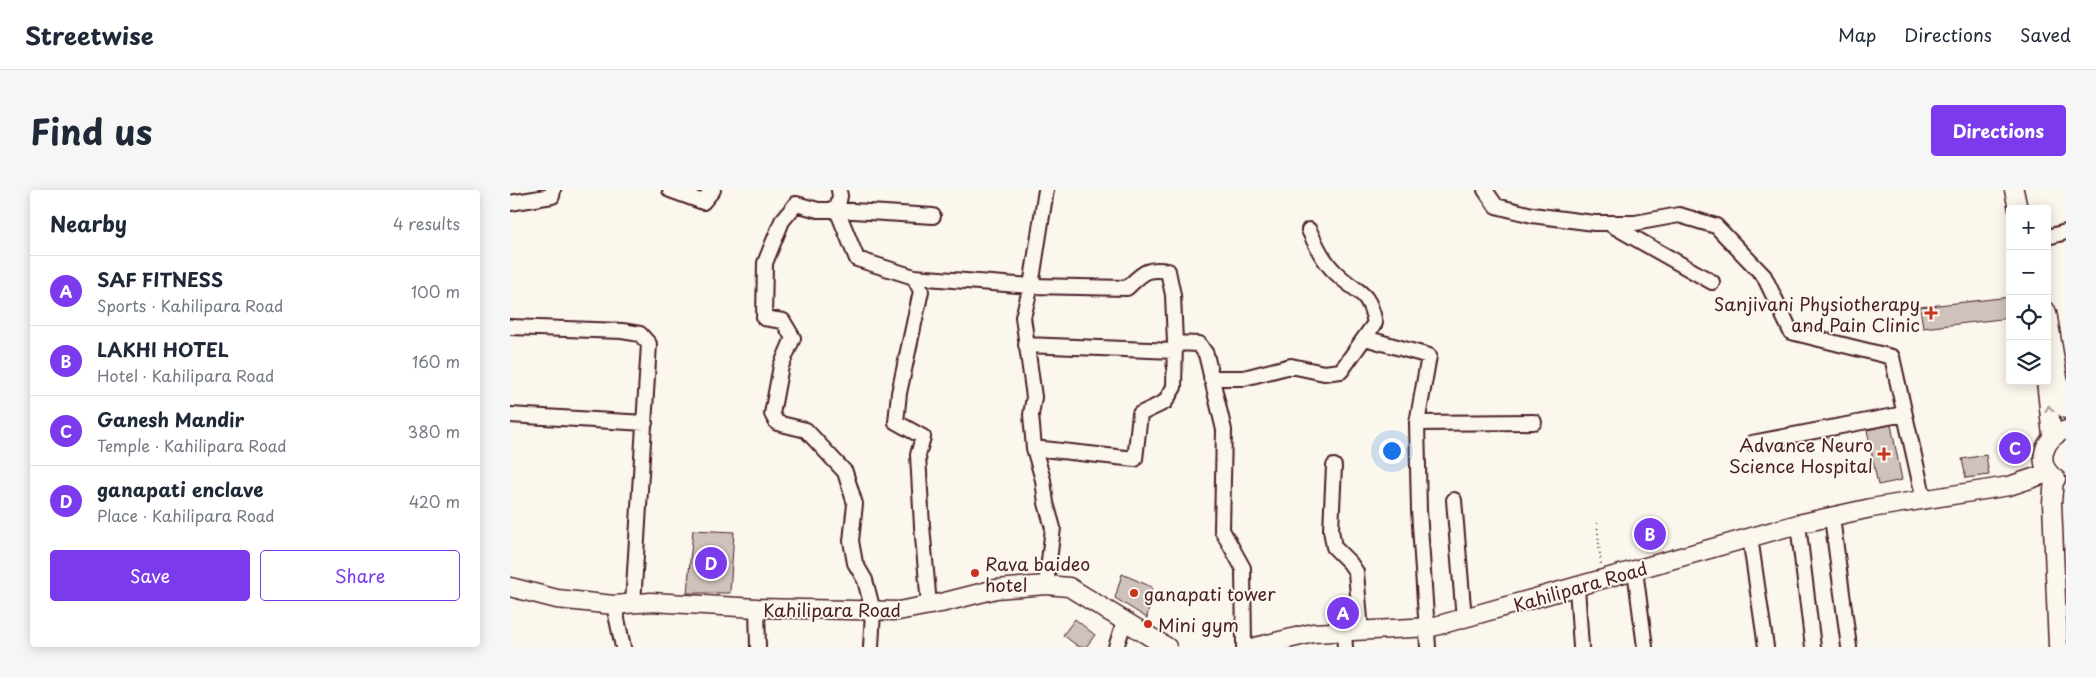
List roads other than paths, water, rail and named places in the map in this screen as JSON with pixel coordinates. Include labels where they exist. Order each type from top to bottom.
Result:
[{"type":"main road","points":[[2014,190],[2017,205]]},
{"type":"main road","points":[[2025,190],[2028,205]]},
{"type":"main road","points":[[2051,332],[2065,404]]},
{"type":"main road","points":[[2047,385],[2059,433],[2045,446],[2043,455],[2044,464],[2058,479],[2066,565]]},
{"type":"main road","points":[[2058,479],[2052,503],[2059,646]]},
{"type":"main road","name":"Kahilipara Road","points":[[1255,647],[1313,633],[1350,636],[1425,628],[1464,619],[1798,524],[1924,500],[2058,479]]},
{"type":"main road","name":"Kahilipara Road","points":[[510,587],[557,599],[614,606],[651,602],[756,608],[898,611],[929,606],[996,589],[1046,585],[1069,587],[1167,647]]},
{"type":"street","points":[[510,203],[552,196],[554,190]]},
{"type":"street","points":[[670,190],[703,202],[714,190]]},
{"type":"street","points":[[839,190],[840,196],[837,210],[857,259],[914,277],[1031,286],[1127,288],[1153,268],[1168,270],[1173,295],[1174,387],[1165,402],[1140,414],[1135,459],[1034,448]]},
{"type":"street","points":[[1046,190],[1031,286],[1023,317],[1034,397],[1031,415],[1034,448],[1053,528],[1046,585]]},
{"type":"street","points":[[1485,190],[1496,206],[1532,215],[1594,223],[1634,223],[1679,215],[1716,226],[1764,276],[1791,332],[1892,357],[1924,500]]},
{"type":"street","points":[[871,647],[873,611],[865,580],[855,563],[851,541],[855,504],[845,472],[806,430],[777,423],[772,414],[780,366],[793,338],[783,321],[764,318],[766,263],[782,221],[796,204],[818,210],[933,216]]},
{"type":"street","points":[[1608,223],[1712,282]]},
{"type":"street","points":[[1211,378],[1244,378],[1291,366],[1324,373],[1341,371],[1375,324],[1372,308],[1362,292],[1335,273],[1319,252],[1309,230]]},
{"type":"street","points":[[2051,236],[2066,232]]},
{"type":"street","points":[[914,277],[921,291],[900,393],[896,422],[924,437],[918,455],[929,606]]},
{"type":"street","points":[[510,328],[622,331],[640,334],[649,344],[633,604]]},
{"type":"street","points":[[1365,338],[1429,356],[1417,423],[1425,628],[1428,647]]},
{"type":"street","points":[[1026,345],[1174,347],[1199,344],[1206,354],[1224,430],[1222,530],[1243,568],[1244,647]]},
{"type":"street","points":[[1752,443],[1904,414]]},
{"type":"street","points":[[510,415],[645,423]]},
{"type":"street","points":[[1417,423],[1534,422]]},
{"type":"street","points":[[1334,466],[1331,530],[1334,547],[1356,572],[1350,636]]},
{"type":"street","points":[[1454,500],[1464,619]]},
{"type":"street","points":[[1832,517],[1849,647]]},
{"type":"street","points":[[1798,524],[1813,647]]},
{"type":"street","points":[[1750,538],[1766,647]]},
{"type":"street","points":[[1634,570],[1645,647]]},
{"type":"street","points":[[1577,587],[1582,647]]},
{"type":"street","points":[[614,606],[623,647]]},
{"type":"street","points":[[756,608],[758,647]]},
{"type":"street","points":[[1116,647],[1125,620]]},
{"type":"place","name":"Sanjivani Physiotherapy and Pain Clinic","points":[[1931,313]]},
{"type":"place","name":"Ganesh Mandir","points":[[2015,448]]},
{"type":"place","name":"Advance Neuro Science Hospital","points":[[1884,454]]},
{"type":"place","name":"LAKHI HOTEL","points":[[1650,534]]},
{"type":"place","name":"ganapati enclave","points":[[711,563]]},
{"type":"place","name":"Rava baideo hotel","points":[[975,573]]},
{"type":"place","name":"ganapati tower","points":[[1134,593]]},
{"type":"place","name":"SAF FITNESS","points":[[1343,613]]},
{"type":"place","name":"Mini gym","points":[[1148,624]]}]
